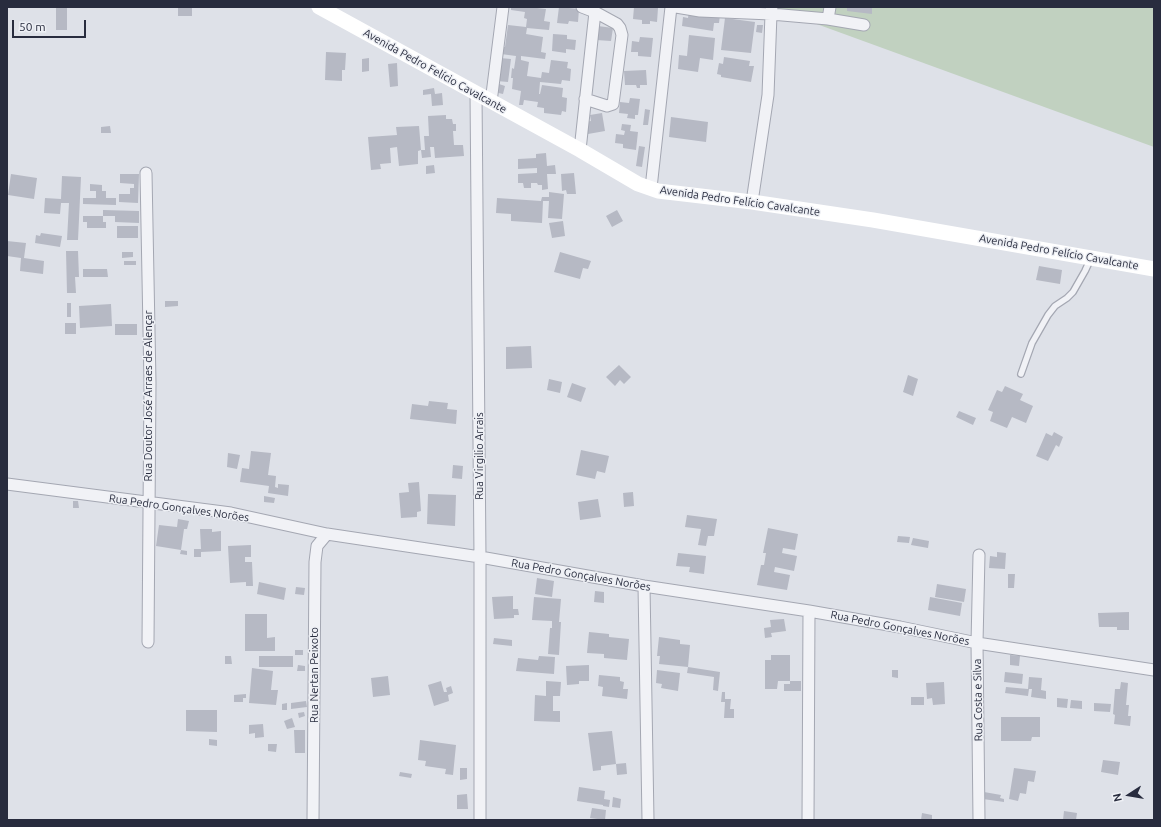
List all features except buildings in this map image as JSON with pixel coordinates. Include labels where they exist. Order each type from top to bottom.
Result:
[{"type":"street","name":"Avenida Pedro Felício Cavalcante","points":[[319,7],[580,150],[638,184],[658,191],[752,202],[873,220],[1154,269]]},
{"type":"street","points":[[492,102],[503,7]]},
{"type":"street","points":[[582,7],[618,24],[622,31],[613,104],[607,106],[585,98]]},
{"type":"street","points":[[651,188],[671,7]]},
{"type":"street","points":[[676,7],[700,10],[772,10],[864,25]]},
{"type":"street","points":[[828,19],[830,7]]},
{"type":"street","points":[[752,202],[768,96],[772,10]]},
{"type":"street","points":[[580,150],[595,12]]},
{"type":"street","name":"Rua Virgilio Arrais","points":[[476,93],[480,557],[480,820]]},
{"type":"street","name":"Rua Doutor José Arraes de Alençar","points":[[146,173],[150,383],[148,642]]},
{"type":"street","name":"Rua Pedro Gonçalves Norões","points":[[7,484],[231,513],[327,534],[480,557],[644,586],[810,611],[900,627],[977,643],[1154,670]]},
{"type":"street","name":"Rua Nertan Peixoto","points":[[313,820],[315,562],[317,546],[327,534]]},
{"type":"street","name":"Rua Costa e Silva","points":[[979,556],[977,643],[979,820]]},
{"type":"street","points":[[644,586],[648,820]]},
{"type":"street","points":[[808,820],[810,611]]},
{"type":"lane","points":[[1021,374],[1032,343],[1048,314],[1073,292],[1091,258]]},
{"type":"green space","points":[[770,7],[1154,7],[1154,147]]}]
